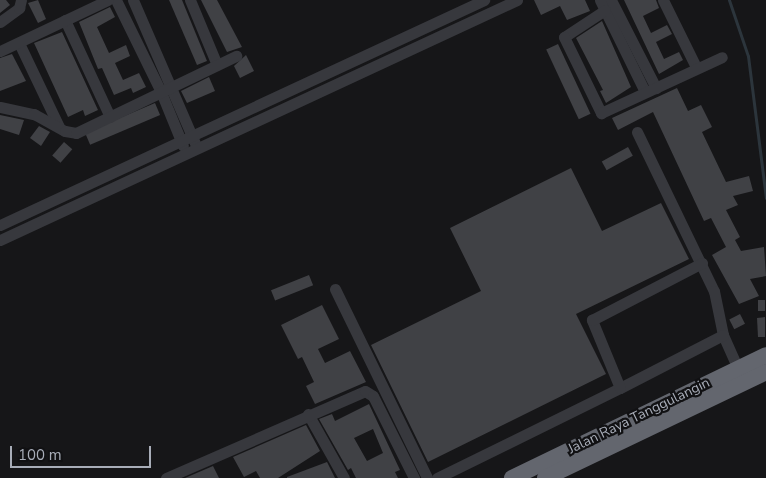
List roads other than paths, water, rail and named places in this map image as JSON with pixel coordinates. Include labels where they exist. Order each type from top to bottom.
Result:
[{"type":"highway","name":"Jalan Raya Tanggulangin","points":[[546,472],[766,355]]},
{"type":"highway","name":"Jalan Raya Tanggulangin","points":[[518,477],[546,472],[766,372]]},
{"type":"street","points":[[0,22],[19,8],[21,0]]},
{"type":"street","points":[[0,51],[108,0]]},
{"type":"street","points":[[116,0],[166,89]]},
{"type":"street","points":[[133,0],[186,139],[186,154]]},
{"type":"street","points":[[190,0],[217,65]]},
{"type":"street","points":[[0,225],[484,0]]},
{"type":"street","points":[[0,240],[518,0]]},
{"type":"street","points":[[663,0],[696,67]]},
{"type":"street","points":[[651,90],[605,3],[565,35],[564,40],[601,113],[651,90],[696,67],[722,58]]},
{"type":"street","points":[[65,20],[110,117]]},
{"type":"street","points":[[405,37],[411,50]]},
{"type":"street","points":[[19,43],[59,127]]},
{"type":"street","points":[[0,107],[34,114],[59,127],[76,133],[236,56]]},
{"type":"street","points":[[637,132],[714,291],[723,335],[738,369]]},
{"type":"street","points":[[186,139],[197,149]]},
{"type":"street","points":[[620,388],[592,320],[702,263]]},
{"type":"street","points":[[335,289],[427,478]]},
{"type":"street","points":[[437,478],[723,335]]},
{"type":"street","points":[[166,478],[358,391],[369,393],[414,478]]},
{"type":"street","points":[[308,414],[344,478]]},
{"type":"waterway","points":[[729,0],[748,56],[766,198]]}]
